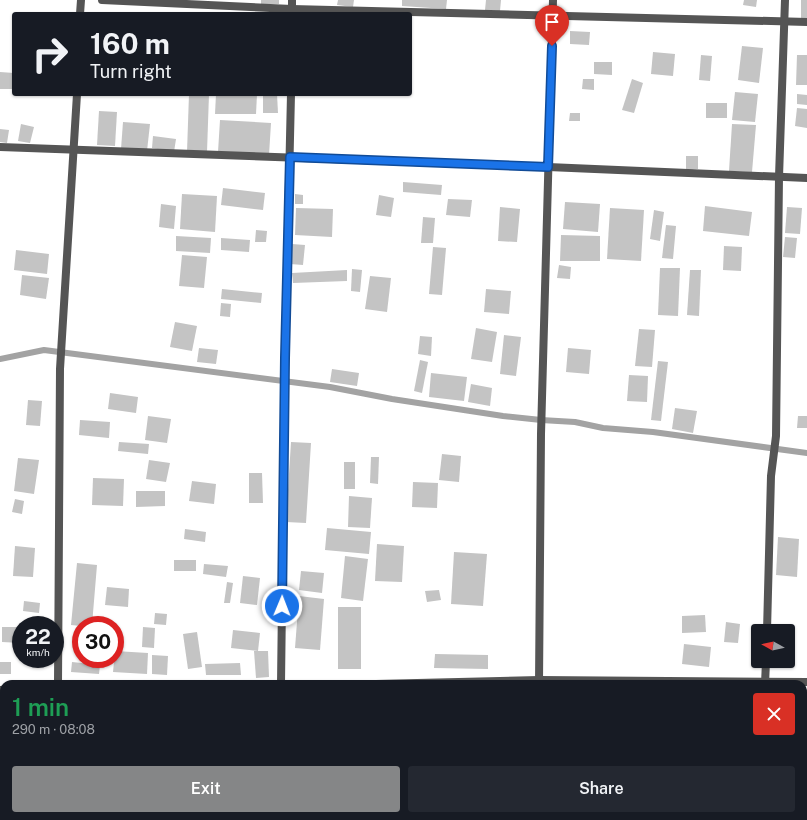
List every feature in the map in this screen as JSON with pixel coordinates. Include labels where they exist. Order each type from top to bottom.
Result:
[{"type":"street","points":[[80,12],[81,0]]},
{"type":"street","points":[[102,0],[292,11],[357,12]]},
{"type":"street","points":[[292,0],[292,11]]},
{"type":"street","points":[[539,680],[541,434],[553,0]]},
{"type":"street","points":[[767,624],[771,476],[776,436],[779,177],[785,0]]},
{"type":"street","points":[[412,13],[807,22]]},
{"type":"street","points":[[58,680],[60,369],[74,151],[76,96]]},
{"type":"street","points":[[282,680],[285,358],[291,96]]},
{"type":"street","points":[[0,147],[807,178]]},
{"type":"street","points":[[765,680],[766,668]]},
{"type":"building","points":[[261,0],[279,0],[279,4],[261,4]]},
{"type":"building","points":[[338,0],[354,0],[353,7],[337,5]]},
{"type":"building","points":[[402,0],[447,0],[446,9],[402,6]]},
{"type":"building","points":[[486,0],[501,0],[500,11],[485,10]]},
{"type":"building","points":[[744,0],[757,0],[756,7],[743,5]]},
{"type":"building","points":[[801,0],[807,0],[807,18],[801,18]]},
{"type":"building","points":[[570,31],[590,32],[589,45],[570,44]]},
{"type":"building","points":[[742,46],[763,48],[759,83],[738,80]]},
{"type":"building","points":[[653,52],[675,54],[673,76],[651,74]]},
{"type":"building","points":[[701,55],[712,56],[710,81],[699,80]]},
{"type":"building","points":[[797,55],[807,55],[807,85],[796,85]]},
{"type":"building","points":[[594,62],[612,62],[612,75],[594,74]]},
{"type":"building","points":[[0,72],[12,73],[12,89],[0,89]]},
{"type":"building","points":[[583,79],[594,79],[594,90],[582,89]]},
{"type":"building","points":[[632,79],[643,83],[634,113],[622,110]]},
{"type":"building","points":[[735,92],[758,94],[755,122],[732,120]]},
{"type":"building","points":[[797,94],[807,95],[807,105],[797,104]]},
{"type":"building","points":[[189,96],[209,96],[207,152],[187,152]]},
{"type":"building","points":[[216,96],[257,96],[256,114],[215,114]]},
{"type":"building","points":[[263,96],[277,96],[278,113],[263,113]]},
{"type":"building","points":[[706,103],[727,103],[727,118],[706,118]]},
{"type":"building","points":[[797,108],[807,109],[807,128],[795,126]]},
{"type":"building","points":[[99,111],[117,112],[115,146],[97,145]]},
{"type":"building","points":[[570,113],[580,113],[580,121],[569,121]]},
{"type":"building","points":[[220,120],[271,123],[269,155],[218,152]]},
{"type":"building","points":[[123,122],[150,124],[147,151],[121,149]]},
{"type":"building","points":[[21,124],[34,127],[30,143],[18,141]]},
{"type":"building","points":[[732,124],[756,125],[752,172],[729,171]]},
{"type":"building","points":[[0,129],[9,130],[7,143],[0,142]]},
{"type":"building","points":[[153,136],[176,139],[174,152],[152,148]]},
{"type":"building","points":[[686,156],[698,156],[698,169],[686,170]]},
{"type":"building","points":[[403,182],[442,185],[441,195],[403,192]]},
{"type":"building","points":[[223,188],[265,193],[263,210],[221,205]]},
{"type":"building","points":[[182,194],[217,196],[215,232],[180,229]]},
{"type":"building","points":[[295,194],[303,195],[303,204],[295,204]]},
{"type":"building","points":[[379,195],[394,198],[391,217],[376,215]]},
{"type":"building","points":[[448,199],[472,200],[470,217],[446,215]]},
{"type":"building","points":[[565,202],[600,204],[598,232],[563,229]]},
{"type":"building","points":[[161,204],[176,206],[174,229],[159,227]]},
{"type":"building","points":[[705,206],[752,212],[749,236],[703,231]]},
{"type":"building","points":[[500,207],[520,209],[517,242],[498,241]]},
{"type":"building","points":[[787,207],[802,208],[800,234],[785,233]]},
{"type":"building","points":[[296,208],[333,209],[332,237],[295,235]]},
{"type":"building","points":[[610,208],[644,210],[641,261],[607,259]]},
{"type":"building","points":[[654,210],[664,212],[660,241],[650,239]]},
{"type":"building","points":[[423,217],[435,218],[433,243],[421,243]]},
{"type":"building","points":[[666,225],[676,226],[673,259],[662,258]]},
{"type":"building","points":[[256,230],[267,231],[266,242],[255,242]]},
{"type":"building","points":[[561,235],[600,236],[600,261],[560,261]]},
{"type":"building","points":[[176,236],[211,238],[210,253],[176,251]]},
{"type":"building","points":[[785,237],[797,238],[795,258],[783,257]]},
{"type":"building","points":[[221,238],[250,240],[249,252],[221,250]]},
{"type":"building","points":[[292,244],[305,245],[303,265],[290,264]]},
{"type":"building","points":[[724,246],[742,247],[741,271],[723,270]]},
{"type":"building","points":[[433,247],[446,248],[442,295],[429,294]]},
{"type":"building","points":[[16,250],[49,254],[47,274],[14,270]]},
{"type":"building","points":[[182,255],[207,257],[204,288],[179,286]]},
{"type":"building","points":[[559,265],[571,267],[570,279],[557,278]]},
{"type":"building","points":[[660,268],[680,268],[678,316],[658,315]]},
{"type":"building","points":[[352,269],[362,270],[360,292],[351,291]]},
{"type":"building","points":[[347,270],[347,281],[293,283],[292,273]]},
{"type":"building","points":[[690,270],[701,270],[699,316],[687,315]]},
{"type":"building","points":[[22,275],[49,278],[46,299],[20,295]]},
{"type":"building","points":[[370,276],[391,278],[387,312],[365,309]]},
{"type":"building","points":[[222,289],[262,293],[261,303],[221,299]]},
{"type":"building","points":[[486,289],[511,291],[509,314],[484,312]]},
{"type":"building","points":[[221,303],[231,304],[230,317],[220,316]]},
{"type":"building","points":[[175,322],[197,326],[192,351],[170,347]]},
{"type":"building","points":[[476,328],[497,332],[492,362],[471,359]]},
{"type":"building","points":[[639,329],[655,330],[652,367],[635,366]]},
{"type":"building","points":[[504,335],[521,337],[516,376],[500,374]]},
{"type":"building","points":[[420,336],[432,337],[431,356],[418,354]]},
{"type":"building","points":[[199,348],[218,350],[216,364],[197,362]]},
{"type":"building","points":[[568,348],[591,350],[589,374],[566,372]]},
{"type":"building","points":[[420,360],[428,362],[422,393],[414,391]]},
{"type":"building","points":[[658,361],[668,362],[661,421],[651,420]]},
{"type":"building","points":[[332,369],[359,373],[357,386],[330,382]]},
{"type":"building","points":[[431,373],[467,377],[464,401],[429,397]]},
{"type":"building","points":[[629,375],[648,376],[647,402],[627,401]]},
{"type":"building","points":[[471,384],[492,388],[490,406],[468,402]]},
{"type":"building","points":[[110,393],[138,397],[136,413],[108,409]]},
{"type":"building","points":[[28,400],[42,401],[40,426],[26,425]]},
{"type":"building","points":[[675,408],[697,411],[693,433],[672,429]]},
{"type":"building","points":[[148,416],[171,419],[167,443],[145,440]]},
{"type":"building","points":[[798,416],[807,416],[807,428],[797,428]]},
{"type":"building","points":[[80,420],[110,422],[109,438],[79,435]]},
{"type":"building","points":[[119,442],[149,444],[148,454],[118,451]]},
{"type":"building","points":[[291,442],[311,443],[306,523],[286,522]]},
{"type":"building","points":[[442,454],[461,456],[459,482],[439,480]]},
{"type":"building","points":[[371,457],[379,457],[378,484],[370,483]]},
{"type":"building","points":[[18,458],[39,460],[34,494],[14,491]]},
{"type":"building","points":[[149,460],[170,463],[166,482],[146,479]]},
{"type":"building","points":[[344,462],[355,462],[355,489],[344,489]]},
{"type":"building","points":[[249,473],[262,473],[263,503],[249,503]]},
{"type":"building","points":[[93,478],[124,479],[123,506],[92,505]]},
{"type":"building","points":[[192,481],[216,484],[214,504],[189,501]]},
{"type":"building","points":[[413,482],[438,483],[437,508],[412,507]]},
{"type":"building","points":[[136,491],[165,491],[165,506],[136,507]]},
{"type":"building","points":[[349,496],[372,498],[370,528],[348,527]]},
{"type":"building","points":[[15,499],[24,501],[22,514],[12,512]]},
{"type":"building","points":[[327,528],[371,532],[369,554],[325,550]]},
{"type":"building","points":[[185,529],[206,532],[205,542],[184,539]]},
{"type":"building","points":[[778,537],[799,539],[797,577],[776,575]]},
{"type":"building","points":[[377,544],[404,546],[402,582],[375,581]]},
{"type":"building","points":[[15,546],[35,548],[33,577],[13,576]]},
{"type":"building","points":[[454,552],[487,554],[483,606],[451,604]]},
{"type":"building","points":[[345,556],[368,559],[363,601],[341,598]]},
{"type":"building","points":[[174,560],[196,560],[196,571],[174,571]]},
{"type":"building","points":[[77,563],[97,565],[93,616],[72,616],[71,625]]},
{"type":"building","points":[[204,564],[228,566],[226,577],[203,574]]},
{"type":"building","points":[[301,571],[324,573],[322,593],[299,590]]},
{"type":"building","points":[[243,576],[260,578],[257,605],[240,603]]},
{"type":"building","points":[[227,582],[233,583],[230,603],[224,603]]},
{"type":"building","points":[[107,587],[129,589],[128,607],[105,605]]},
{"type":"building","points":[[439,590],[441,600],[427,602],[425,591]]},
{"type":"building","points":[[299,596],[324,599],[320,650],[295,648]]},
{"type":"building","points":[[24,601],[40,603],[39,613],[23,611]]},
{"type":"building","points":[[338,607],[361,607],[361,669],[338,669]]},
{"type":"building","points":[[155,613],[167,614],[166,625],[154,624]]},
{"type":"building","points":[[705,615],[706,632],[682,633],[682,616]]},
{"type":"building","points":[[726,622],[740,624],[738,643],[724,642]]},
{"type":"building","points":[[2,627],[12,627],[12,643],[2,642]]},
{"type":"building","points":[[143,627],[155,628],[154,648],[142,647]]},
{"type":"building","points":[[233,630],[260,633],[258,651],[231,648]]},
{"type":"building","points":[[197,632],[202,667],[188,669],[183,634]]},
{"type":"building","points":[[684,644],[711,647],[709,667],[682,664]]},
{"type":"building","points":[[254,651],[268,651],[269,677],[256,678]]},
{"type":"building","points":[[124,652],[148,653],[147,674],[113,672],[113,668],[124,668]]},
{"type":"building","points":[[435,654],[488,655],[488,669],[434,668]]},
{"type":"building","points":[[152,655],[168,656],[167,675],[152,674]]},
{"type":"building","points":[[0,662],[11,662],[11,674],[0,674]]},
{"type":"building","points":[[72,662],[72,668],[100,668],[99,674],[71,672]]},
{"type":"building","points":[[240,663],[241,675],[206,675],[205,664]]},
{"type":"waterway","points":[[0,359],[44,350],[330,387],[392,399],[503,416],[575,422],[603,428],[653,432],[807,453]]},
{"type":"route","points":[[282,606],[285,358],[290,157],[548,167],[552,46]]}]
